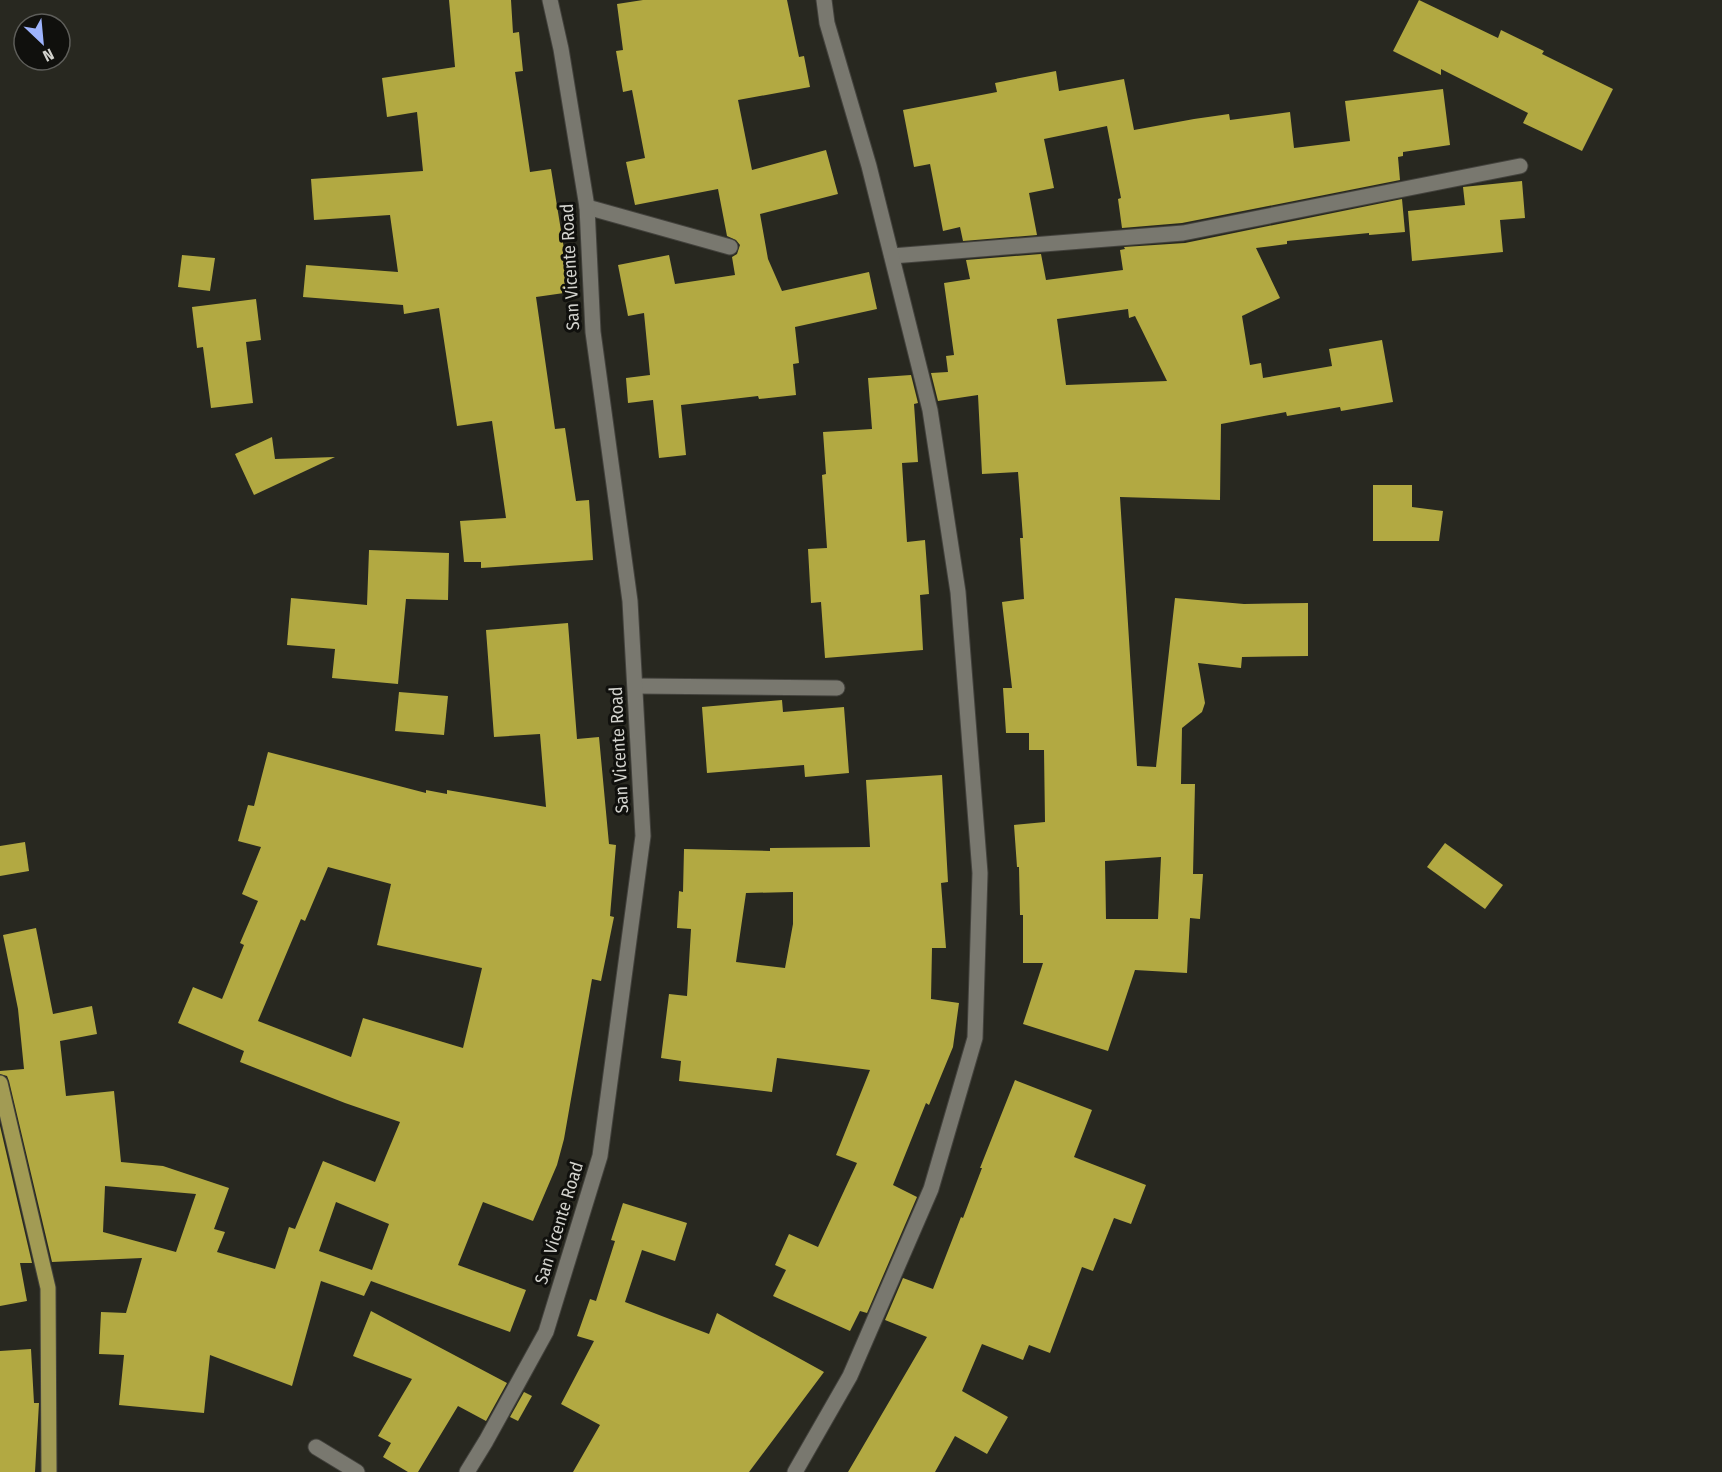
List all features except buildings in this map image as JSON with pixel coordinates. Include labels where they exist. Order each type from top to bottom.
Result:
[{"type":"main road","points":[[0,1083],[48,1288],[49,1472]]},
{"type":"street","name":"San Vicente Road","points":[[466,1472],[486,1441],[546,1332],[600,1156],[643,836],[630,601],[593,332],[587,207],[561,49],[550,0]]},
{"type":"street","points":[[795,1472],[850,1376],[932,1189],[975,1038],[980,873],[958,592],[930,410],[869,166],[827,23],[824,0]]},
{"type":"street","points":[[892,256],[1183,233],[1520,166]]},
{"type":"street","points":[[587,207],[730,247]]},
{"type":"street","points":[[636,686],[837,688]]},
{"type":"street","points":[[316,1447],[357,1472]]}]
